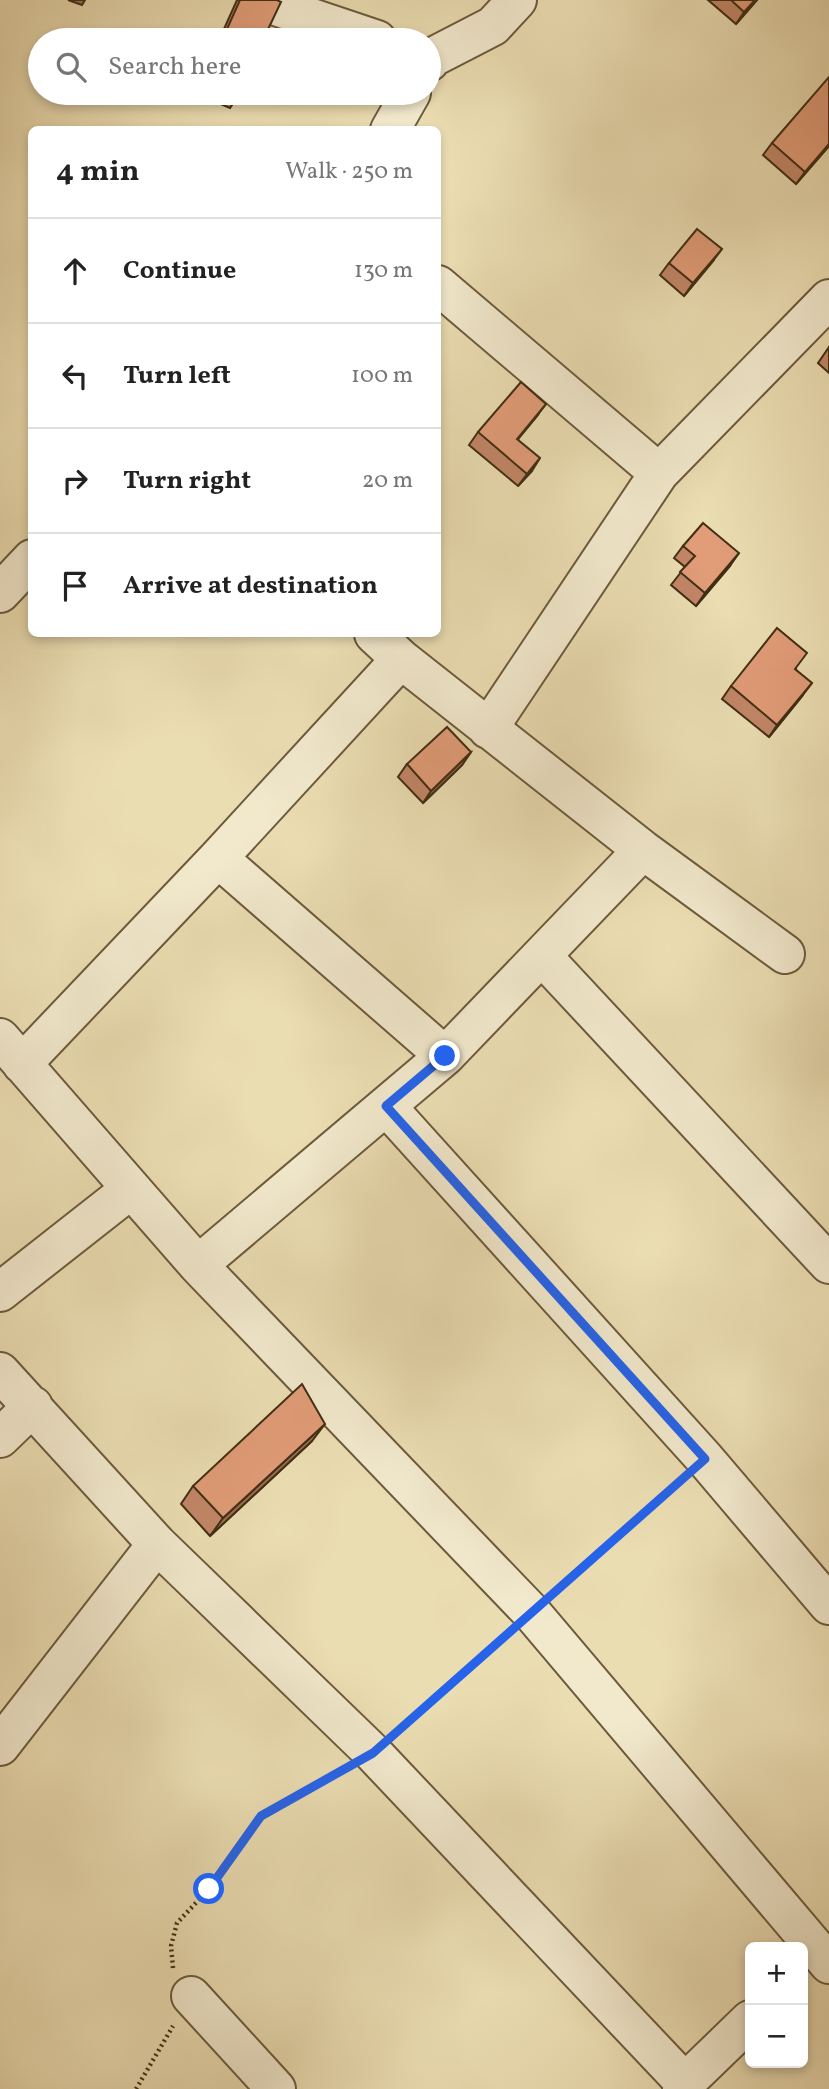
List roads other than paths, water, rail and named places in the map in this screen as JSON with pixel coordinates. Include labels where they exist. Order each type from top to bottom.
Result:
[{"type":"street","points":[[258,0],[341,28]]},
{"type":"street","points":[[441,53],[493,26],[517,0]]},
{"type":"street","points":[[392,126],[404,105]]},
{"type":"street","points":[[441,288],[659,473]]},
{"type":"street","points":[[488,729],[659,473],[829,299]]},
{"type":"street","points":[[1,589],[28,563]]},
{"type":"street","points":[[785,954],[643,850],[387,646],[218,859],[11,1051],[198,1265],[532,1613],[820,1957]]},
{"type":"street","points":[[198,1265],[445,1056],[643,850]]},
{"type":"street","points":[[218,859],[445,1056]]},
{"type":"street","points":[[542,956],[829,1264]]},
{"type":"street","points":[[386,1106],[705,1459],[829,1605]]},
{"type":"street","points":[[0,1292],[131,1189]]},
{"type":"street","points":[[0,1372],[157,1544],[373,1753],[684,2086],[745,2025]]},
{"type":"street","points":[[0,1438],[33,1406]]},
{"type":"street","points":[[0,1746],[157,1544]]},
{"type":"street","points":[[191,1996],[276,2089]]}]
